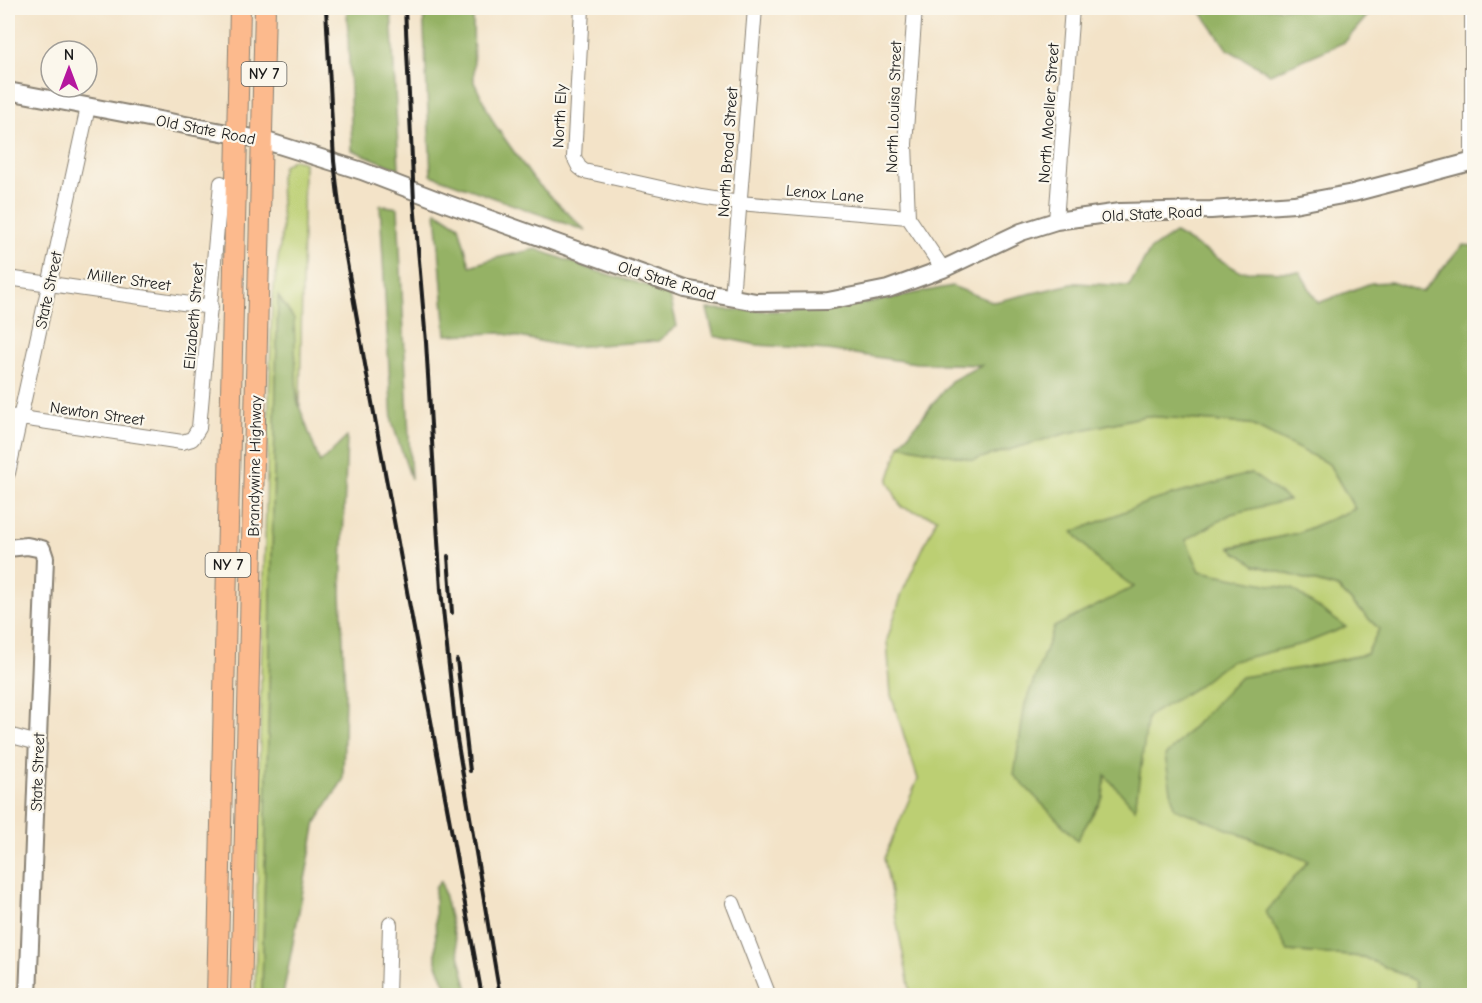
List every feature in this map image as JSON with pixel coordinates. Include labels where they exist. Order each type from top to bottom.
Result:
[{"type":"main road","name":"Brandywine Highway","points":[[218,996],[240,8]]},
{"type":"main road","name":"Brandywine Highway","points":[[241,996],[265,8]]},
{"type":"street","name":"North Ely","points":[[582,8],[574,133],[574,157],[579,167],[584,171],[614,178],[740,202]]},
{"type":"street","name":"North Broad Street","points":[[732,298],[754,8]]},
{"type":"street","name":"North Louisa Street","points":[[908,217],[905,144],[915,8]]},
{"type":"street","name":"North Moeller Street","points":[[1056,221],[1072,8]]},
{"type":"street","points":[[1472,8],[1473,161]]},
{"type":"street","name":"Old State Road","points":[[8,91],[262,140],[343,164],[684,289],[732,298],[790,303],[828,301],[888,289],[943,269],[1021,232],[1056,221],[1120,212],[1210,210],[1294,204],[1353,194],[1473,161]]},
{"type":"street","name":"State Street","points":[[8,473],[14,417],[49,284],[88,107]]},
{"type":"street","name":"Elizabeth Street","points":[[182,442],[192,439],[199,428],[221,183]]},
{"type":"street","name":"Lenox Lane","points":[[740,202],[908,217]]},
{"type":"street","points":[[908,217],[943,269]]},
{"type":"street","name":"Miller Street","points":[[8,278],[211,307]]},
{"type":"street","name":"Newton Street","points":[[14,417],[182,442]]},
{"type":"street","name":"State Street","points":[[8,548],[27,546],[42,549],[45,565],[28,996]]},
{"type":"street","points":[[8,735],[38,743]]},
{"type":"street","points":[[733,903],[769,996]]},
{"type":"street","points":[[388,996],[390,924]]},
{"type":"street","points":[[8,992],[18,996]]},
{"type":"green space","points":[[347,8],[391,8],[399,169],[352,150]]},
{"type":"green space","points":[[423,8],[473,8],[474,82],[495,125],[534,180],[586,231],[431,175]]},
{"type":"green space","points":[[1198,8],[1374,8],[1345,42],[1270,74],[1227,49]]},
{"type":"green space","points":[[294,159],[304,162],[300,406],[278,297],[262,995],[255,996],[261,673],[272,302],[282,231],[280,177],[283,166]]},
{"type":"green space","points":[[380,205],[398,208],[411,479],[392,422]]},
{"type":"green space","points":[[436,211],[459,226],[470,266],[536,249],[593,270],[669,292],[677,326],[658,341],[569,347],[499,333],[446,335]]},
{"type":"green space","points":[[1175,233],[1239,271],[1300,272],[1318,303],[1371,283],[1391,282],[1422,292],[1463,245],[1474,246],[1474,995],[1418,995],[1416,981],[1363,957],[1288,951],[1266,912],[1308,861],[1174,808],[1165,756],[1241,677],[1307,667],[1367,654],[1379,629],[1338,588],[1255,565],[1230,548],[1298,533],[1355,509],[1329,464],[1250,424],[1146,416],[1064,434],[974,460],[900,445],[951,381],[981,365],[916,363],[827,350],[757,345],[714,336],[707,309],[781,311],[855,305],[952,286],[994,302],[1076,283],[1129,286],[1150,250]]},
{"type":"green space","points":[[278,296],[294,319],[297,400],[320,463],[347,437],[341,592],[345,692],[343,780],[316,822],[283,995],[262,996]]},
{"type":"green space","points":[[1146,416],[1250,424],[1329,464],[1355,509],[1298,533],[1231,547],[1255,565],[1338,588],[1379,629],[1367,654],[1307,667],[1241,835],[1309,861],[1288,951],[1363,957],[1417,981],[1418,995],[911,995],[884,858],[918,779],[891,695],[887,640],[902,593],[937,518],[901,507],[888,481],[900,445],[974,459],[1064,434]]},
{"type":"green space","points":[[1251,473],[1289,500],[1231,514],[1186,540],[1200,571],[1292,589],[1346,627],[1306,643],[1229,662],[1195,688],[1148,716],[1135,809],[1105,775],[1103,797],[1077,840],[1014,775],[1025,704],[1054,627],[1134,587],[1099,562],[1073,532],[1148,502]]},
{"type":"green space","points":[[441,881],[469,995],[450,995],[436,962],[435,888]]},
{"type":"railway","points":[[326,8],[334,161],[343,240],[482,996]]},
{"type":"railway","points":[[405,8],[414,202],[426,342],[441,590],[456,733],[500,996]]},
{"type":"railway","points":[[448,556],[452,613]]},
{"type":"railway","points":[[457,660],[470,771]]}]
